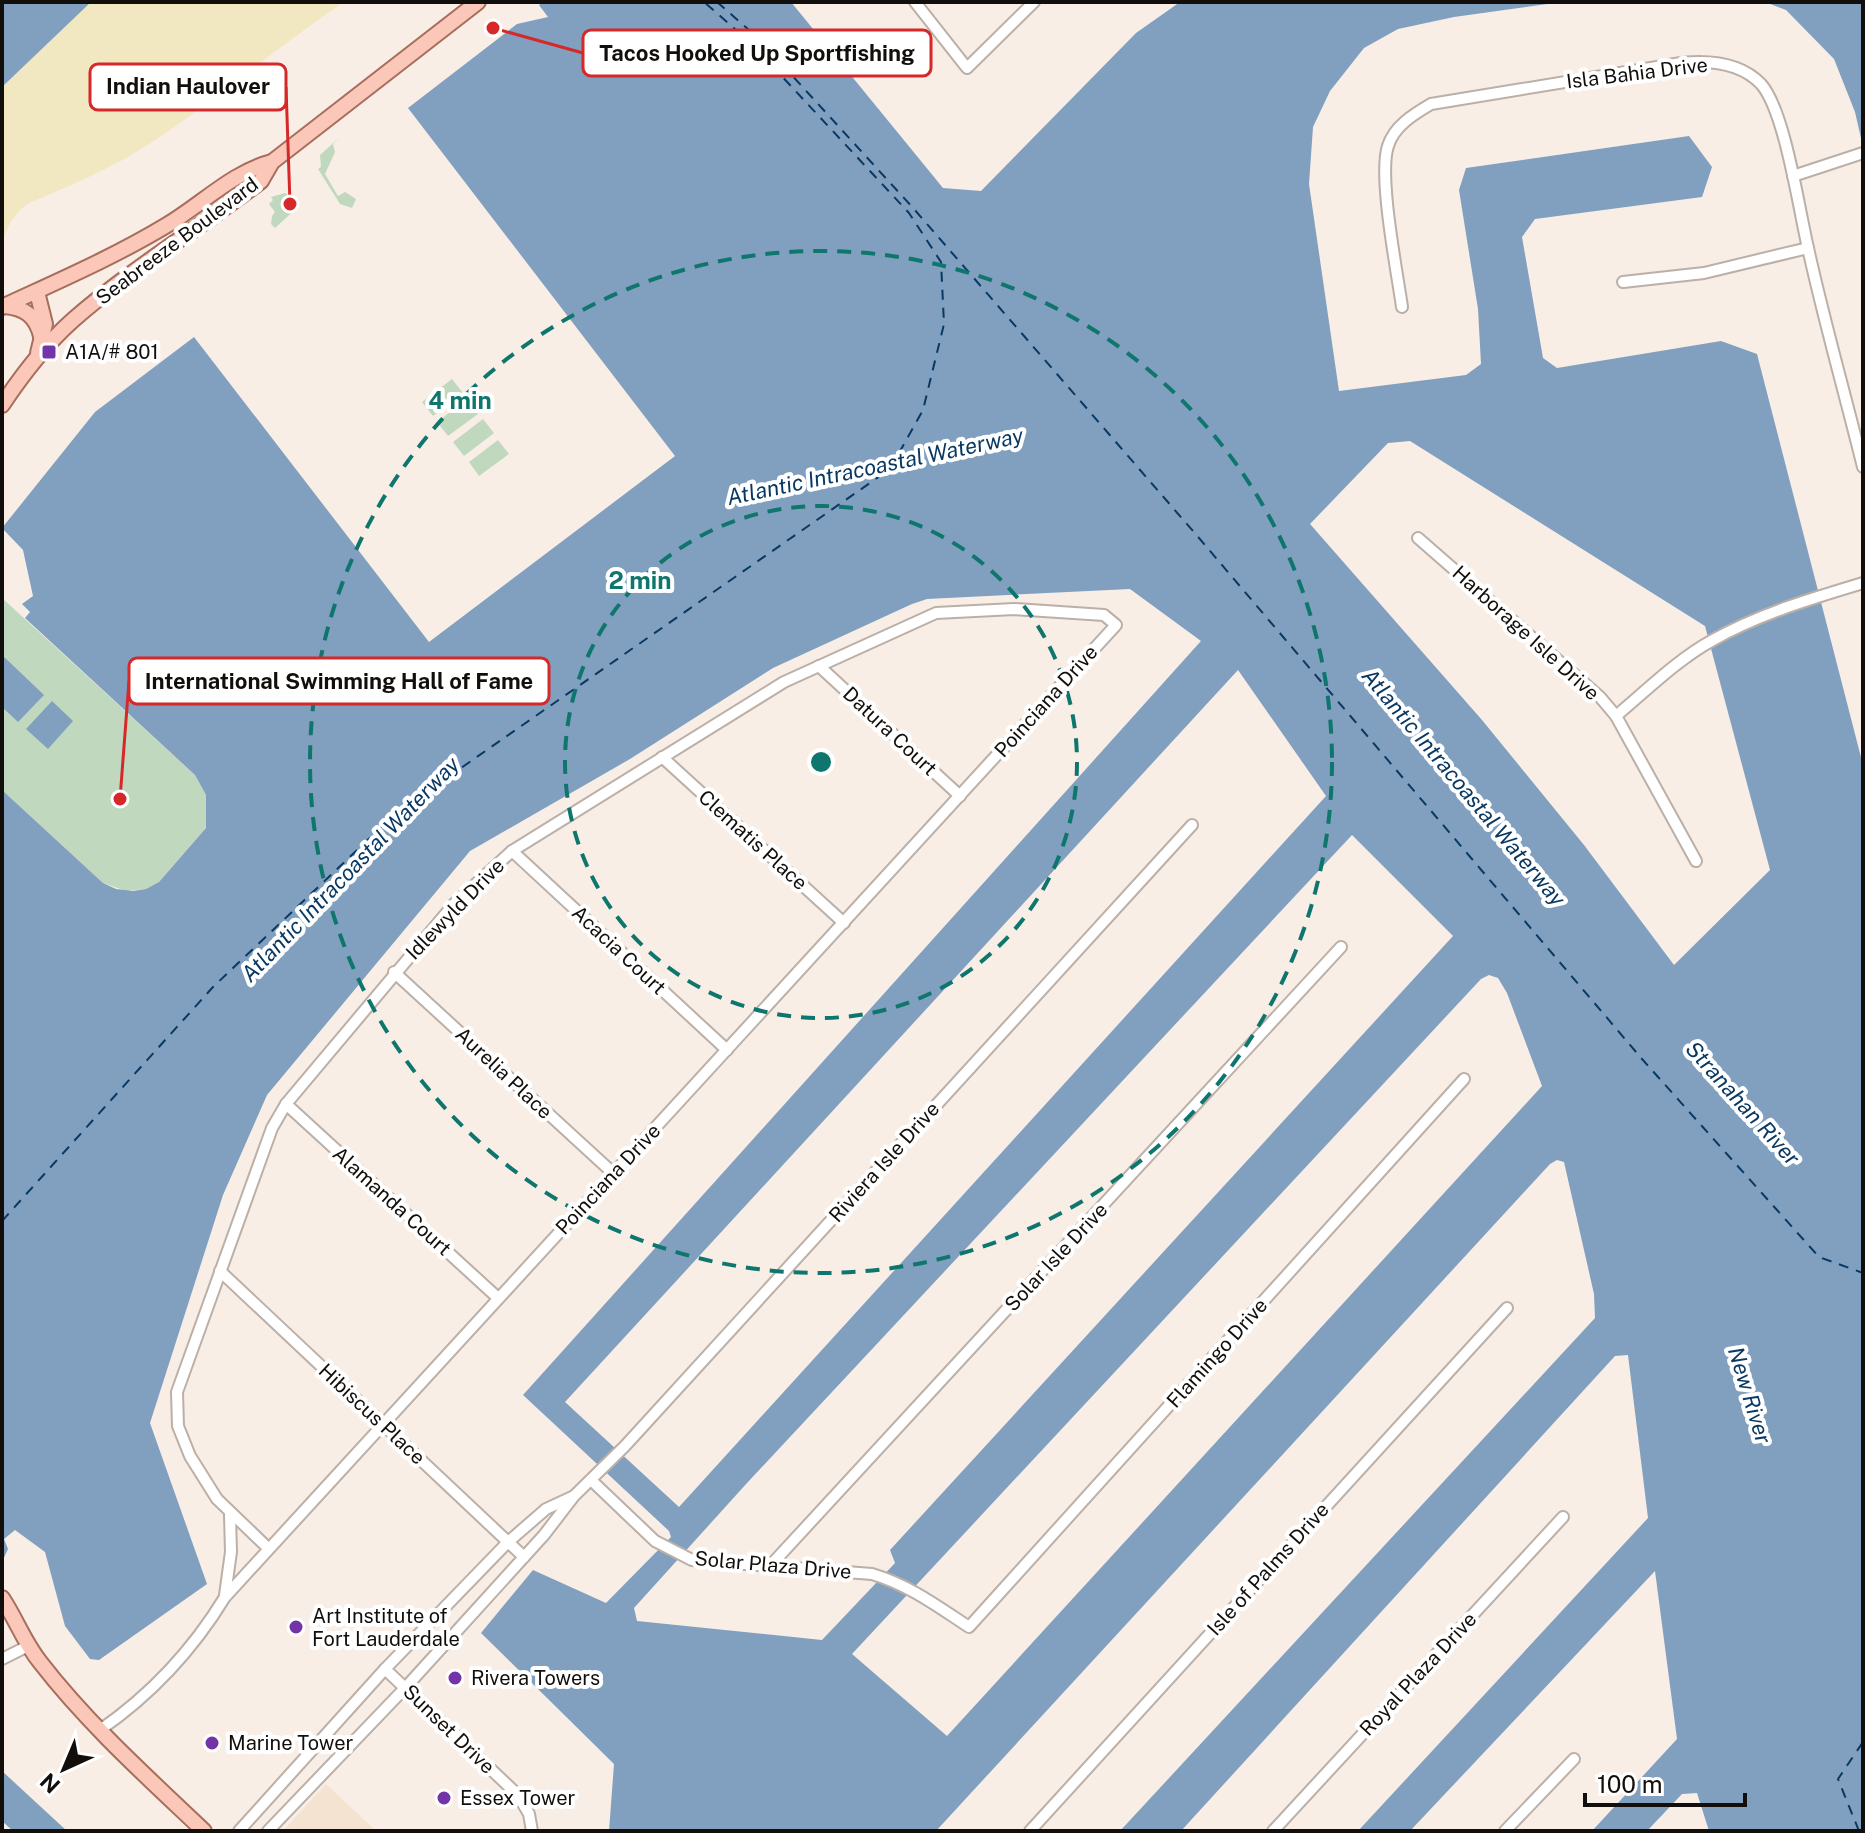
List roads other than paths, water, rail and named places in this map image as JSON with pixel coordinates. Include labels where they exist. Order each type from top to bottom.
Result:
[{"type":"main road","name":"Seabreeze Boulevard","points":[[2,405],[39,351],[71,322],[103,295],[261,181],[272,162],[478,2]]},
{"type":"main road","points":[[3,307],[118,254],[176,220],[251,167],[272,162]]},
{"type":"main road","points":[[37,292],[45,317],[39,351]]},
{"type":"main road","points":[[3,307],[20,309],[31,315],[40,330],[39,351]]},
{"type":"main road","points":[[3,1607],[24,1641],[100,1730],[204,1831]]},
{"type":"street","points":[[915,2],[967,68],[1034,2]]},
{"type":"street","name":"Isla Bahia Drive","points":[[1402,307],[1384,168],[1388,145],[1398,128],[1431,104],[1681,63],[1706,61],[1727,64],[1753,78],[1771,100],[1793,176],[1863,467]]},
{"type":"street","points":[[1793,176],[1863,153]]},
{"type":"street","points":[[1623,282],[1704,273],[1808,248]]},
{"type":"street","name":"Harborage Isle Drive","points":[[1418,538],[1600,697],[1616,716],[1696,861]]},
{"type":"street","points":[[1616,716],[1714,639],[1768,616],[1863,583]]},
{"type":"street","name":"Idlewyld Drive","points":[[269,1549],[230,1515],[190,1456],[178,1426],[177,1392],[272,1128],[286,1104],[454,904],[512,851],[784,682],[936,613],[1014,609],[1104,615],[1116,625]]},
{"type":"street","name":"Poinciana Drive","points":[[100,1730],[166,1677],[185,1656],[225,1597],[1116,625]]},
{"type":"street","name":"Datura Court","points":[[819,666],[960,796]]},
{"type":"street","name":"Clematis Place","points":[[662,757],[844,923]]},
{"type":"street","name":"Riviera Isle Drive","points":[[268,1831],[406,1687],[524,1557],[574,1496],[625,1446],[1192,825]]},
{"type":"street","name":"Acacia Court","points":[[512,851],[727,1050]]},
{"type":"street","name":"Solar Isle Drive","points":[[770,1566],[1341,947]]},
{"type":"street","name":"Aurelia Place","points":[[394,972],[613,1173]]},
{"type":"street","name":"Flamingo Drive","points":[[969,1627],[1464,1079]]},
{"type":"street","name":"Alamanda Court","points":[[286,1104],[498,1298]]},
{"type":"street","name":"Hibiscus Place","points":[[220,1271],[524,1557]]},
{"type":"street","name":"Isle of Palms Drive","points":[[1030,1831],[1507,1308]]},
{"type":"street","name":"Solar Plaza Drive","points":[[595,1477],[655,1541],[692,1560],[872,1574],[919,1593],[969,1627]]},
{"type":"street","name":"Riviera Isle Drive","points":[[239,1831],[385,1669],[508,1542],[546,1509],[574,1496]]},
{"type":"street","points":[[225,1597],[231,1552],[230,1515]]},
{"type":"street","name":"Royal Plaza Drive","points":[[1273,1831],[1563,1517]]},
{"type":"street","points":[[2,1659],[24,1641]]},
{"type":"street","name":"Sunset Drive","points":[[385,1669],[518,1795],[529,1814],[532,1831]]},
{"type":"street","points":[[1505,1831],[1574,1759]]},
{"type":"water","points":[[2,2],[91,2],[2,87]]},
{"type":"water","points":[[543,2],[791,2],[943,188],[981,191],[1136,33],[1180,2],[1562,2],[1454,17],[1398,29],[1364,48],[1330,91],[1313,127],[1309,184],[1339,391],[1466,375],[1481,364],[1478,309],[1459,190],[1466,168],[1689,136],[1712,167],[1702,197],[1535,219],[1522,237],[1543,358],[1557,368],[1721,341],[1757,354],[1863,765],[1863,1831],[1709,1831],[1697,1793],[1682,1794],[1647,1831],[1592,1831],[1677,1739],[1655,1571],[1410,1831],[1358,1831],[1648,1518],[1628,1355],[1615,1356],[1181,1831],[1120,1831],[1595,1318],[1594,1294],[1564,1162],[1557,1160],[1550,1164],[936,1831],[609,1831],[614,1764],[481,1633],[533,1570],[606,1603],[671,1537],[669,1531],[523,1395],[1201,641],[1130,589],[927,599],[912,604],[773,668],[630,759],[470,851],[267,1095],[223,1195],[150,1423],[207,1584],[99,1660],[90,1659],[65,1626],[45,1552],[15,1530],[4,1539],[8,1549],[2,1562],[2,790],[103,883],[116,889],[133,891],[159,882],[206,828],[206,795],[195,775],[25,618],[30,612],[22,604],[33,596],[23,550],[2,528],[95,412],[194,337],[429,642],[675,456],[408,108],[517,24],[548,17],[539,5]],"holes":[[[1410,441],[1705,626],[1770,870],[1674,965],[1584,845],[1482,720],[1310,524],[1388,443]],[[1238,670],[1326,796],[679,1507],[565,1402]],[[1352,835],[1453,936],[890,1550],[895,1563],[822,1640],[637,1621],[634,1608]],[[1489,975],[1498,978],[1507,993],[1542,1086],[947,1736],[852,1654],[1481,979]]]},
{"type":"water","points":[[1765,2],[1863,2],[1863,147],[1855,112],[1834,59],[1786,10]]},
{"type":"water","points":[[2,655],[44,695],[18,722],[2,707]]},
{"type":"water","points":[[52,701],[73,721],[48,749],[26,729]]},
{"type":"water","points":[[2,1771],[67,1831],[13,1831],[2,1821]]},
{"type":"place","name":"Tacos Hooked Up Sportfishing","points":[[493,28]]},
{"type":"place","name":"Indian Haulover","points":[[290,204]]},
{"type":"place","name":"A1A/# 801","points":[[49,352]]},
{"type":"place","name":"International Swimming Hall of Fame","points":[[120,799]]},
{"type":"place","name":"Art Institute of Fort Lauderdale","points":[[296,1627]]},
{"type":"place","name":"Rivera Towers","points":[[455,1678]]},
{"type":"place","name":"Marine Tower","points":[[212,1743]]},
{"type":"place","name":"Essex Tower","points":[[444,1798]]},
{"type":"water label","name":"Atlantic Intracoastal Waterway","points":[[875,466]]},
{"type":"water label","name":"Atlantic Intracoastal Waterway","points":[[1464,787]]},
{"type":"water label","name":"Atlantic Intracoastal Waterway","points":[[350,869]]},
{"type":"water label","name":"Stranahan River","points":[[1743,1103]]},
{"type":"water label","name":"New River","points":[[1750,1395]]}]
